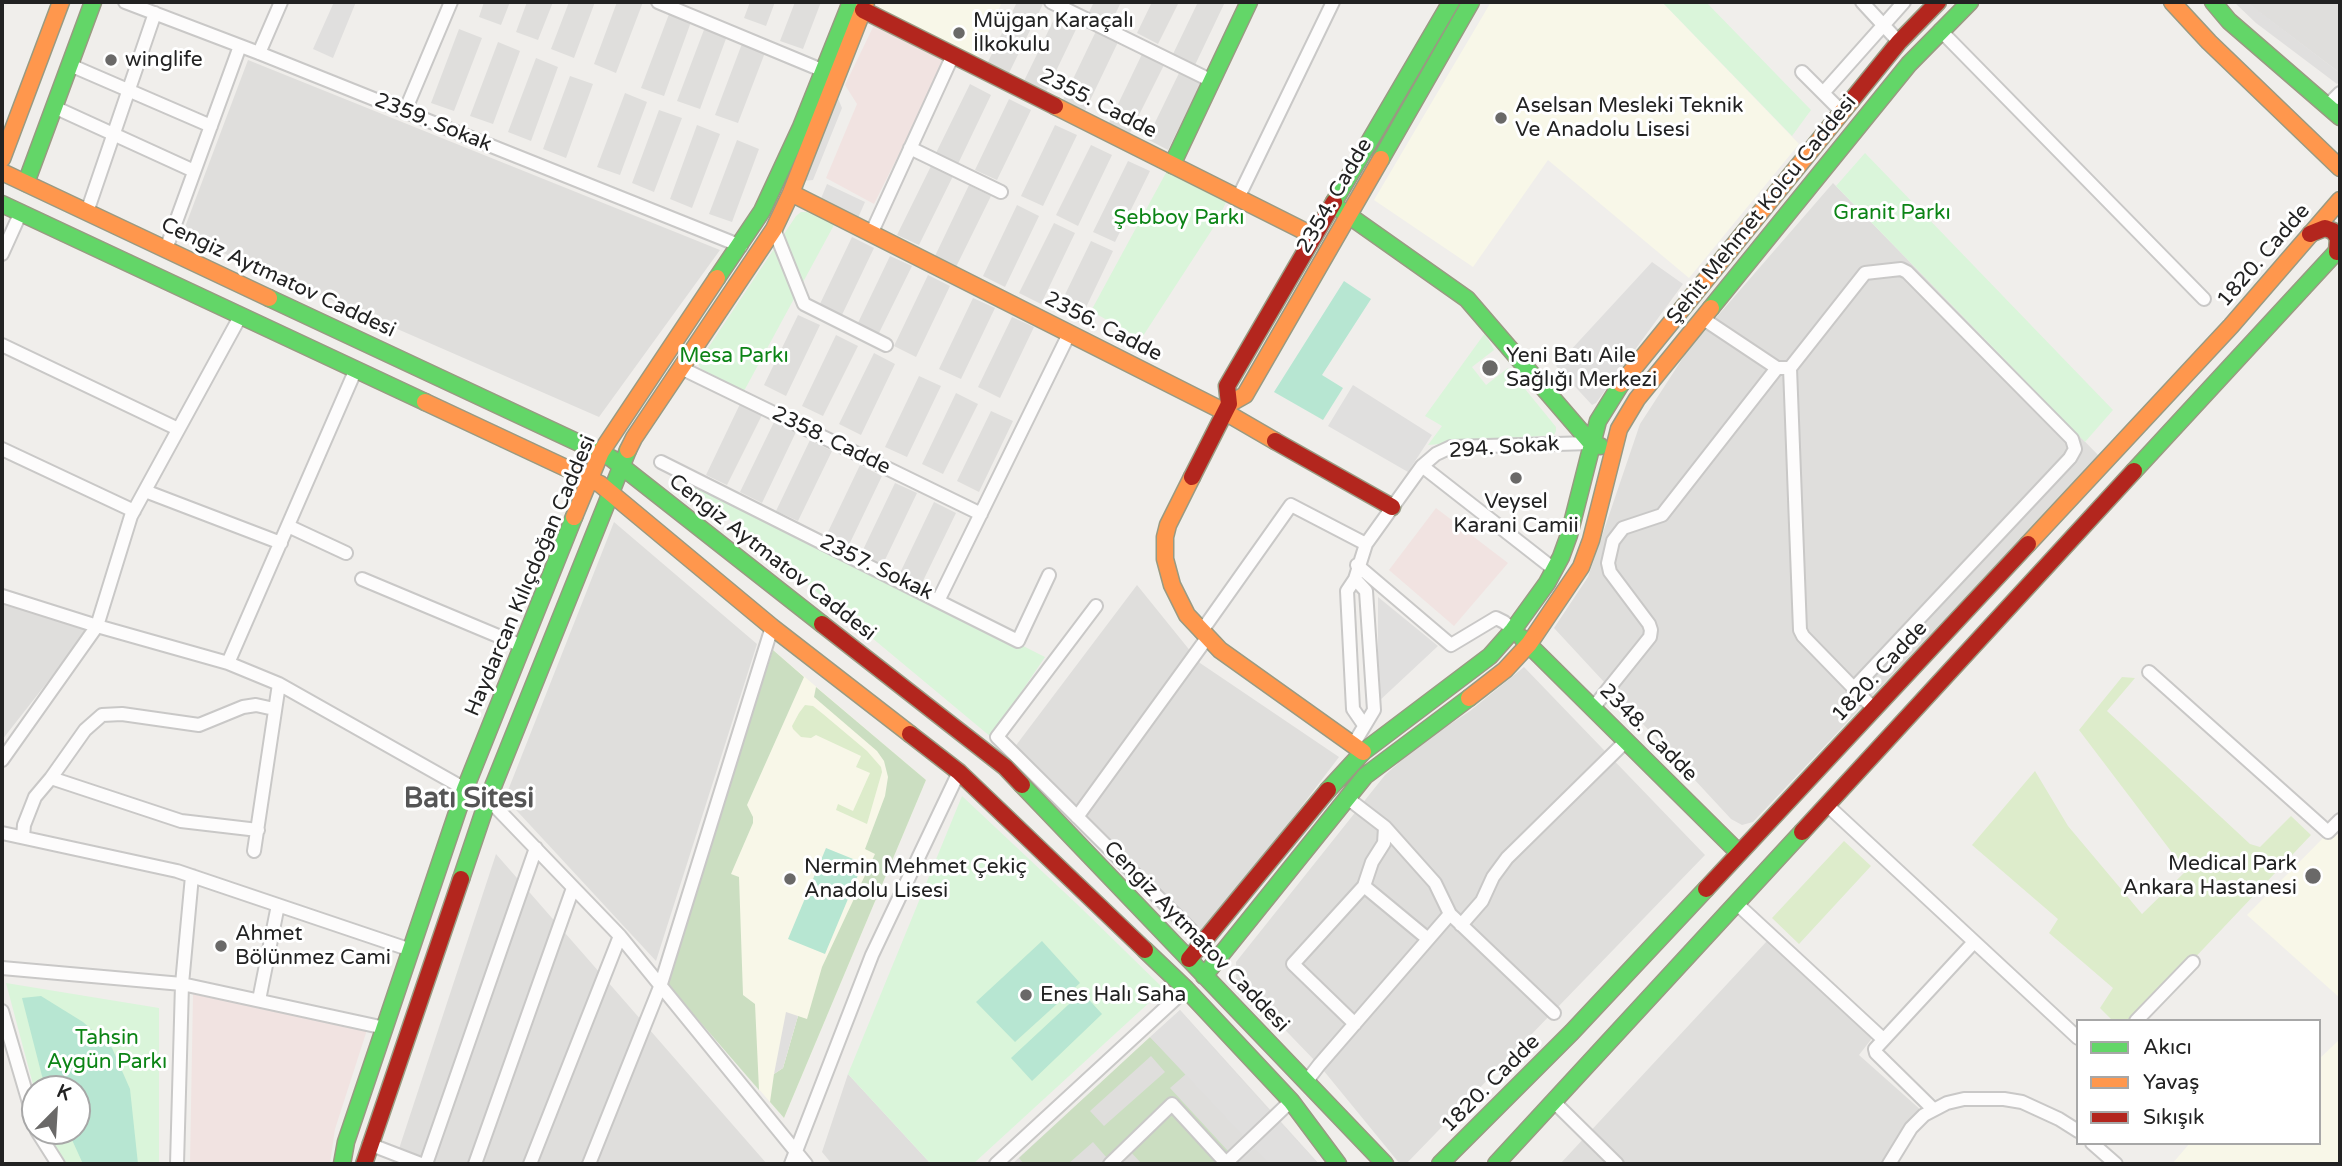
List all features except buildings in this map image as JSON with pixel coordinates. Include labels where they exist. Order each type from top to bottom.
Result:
[{"type":"main road","points":[[2,159],[61,2]]},
{"type":"main road","points":[[26,183],[93,2]]},
{"type":"main road","points":[[1172,165],[1249,2]]},
{"type":"main road","name":"2354. Cadde","points":[[1358,748],[1220,650],[1204,635],[1187,615],[1172,585],[1165,559],[1165,537],[1168,525],[1227,408],[1227,386],[1451,2]]},
{"type":"main road","name":"2354. Cadde","points":[[1227,408],[1245,395],[1471,2]]},
{"type":"main road","name":"Şehit Mehmet Kolcu Caddesi","points":[[1189,959],[1339,777],[1358,748],[1490,656],[1513,630],[1555,570],[1569,535],[1598,421],[1635,363],[1899,42],[1938,2]]},
{"type":"main road","name":"Şehit Mehmet Kolcu Caddesi","points":[[1204,976],[1346,797],[1378,763],[1505,670],[1529,644],[1581,567],[1591,540],[1619,429],[1632,406],[1909,64],[1970,2]]},
{"type":"main road","points":[[2172,2],[2209,43],[2340,168]]},
{"type":"main road","points":[[2213,2],[2229,21],[2329,107],[2319,112],[2315,120],[2309,123],[2293,123]]},
{"type":"main road","name":"Haydarcan Kılıçdoğan Caddesi","points":[[342,1164],[346,1142],[465,789],[601,452],[741,246],[778,180],[824,71],[860,4]]},
{"type":"main road","name":"Haydarcan Kılıçdoğan Caddesi","points":[[364,1164],[488,799],[621,465],[634,438],[774,229],[791,193],[860,4]]},
{"type":"main road","name":"2355. Cadde","points":[[860,4],[953,55],[1314,236]]},
{"type":"main road","name":"Cengiz Aytmatov Caddesi","points":[[2,172],[601,452],[621,465],[1005,767],[1385,1164]]},
{"type":"main road","name":"2356. Cadde","points":[[791,193],[1069,334],[1227,408],[1392,507]]},
{"type":"main road","name":"1820. Cadde","points":[[1440,1164],[1572,1032],[1874,709],[2231,326],[2340,200]]},
{"type":"main road","name":"Cengiz Aytmatov Caddesi","points":[[2,204],[590,478],[610,491],[772,627],[959,772],[1186,989],[1291,1101],[1338,1164]]},
{"type":"main road","points":[[1332,205],[1467,299],[1589,451],[1611,457]]},
{"type":"main road","points":[[1496,1164],[2338,250],[2338,238],[2333,231],[2325,228],[2310,234]]},
{"type":"main road","name":"2348. Cadde","points":[[1513,630],[1738,852]]},
{"type":"main road","points":[[465,789],[488,799]]},
{"type":"street","name":"2359. Sokak","points":[[125,2],[741,246]]},
{"type":"street","points":[[259,53],[281,2]]},
{"type":"street","points":[[404,111],[451,2]]},
{"type":"street","points":[[658,2],[824,71]]},
{"type":"street","points":[[1051,2],[1212,80]]},
{"type":"street","points":[[1238,198],[1333,2]]},
{"type":"street","points":[[1862,2],[1899,42]]},
{"type":"street","points":[[1823,93],[1904,2]]},
{"type":"street","points":[[87,212],[155,13]]},
{"type":"street","points":[[1940,30],[2204,299]]},
{"type":"street","points":[[166,249],[240,46]]},
{"type":"street","points":[[871,234],[953,55]]},
{"type":"street","points":[[70,65],[211,126]]},
{"type":"street","points":[[1802,72],[1842,112]]},
{"type":"street","points":[[2329,107],[2340,93]]},
{"type":"street","points":[[54,107],[194,171]]},
{"type":"street","points":[[910,148],[1001,192]]},
{"type":"street","points":[[2,254],[20,212]]},
{"type":"street","points":[[774,229],[804,304],[886,345]]},
{"type":"street","points":[[1593,708],[1650,637],[1651,630],[1610,572],[1608,563],[1613,541],[1623,528],[1662,515],[1865,273],[1901,269],[1908,272],[2072,439],[2075,449],[2070,458],[1853,689]]},
{"type":"street","points":[[2,760],[97,626],[134,511],[241,315]]},
{"type":"street","points":[[1702,318],[1784,368]]},
{"type":"street","name":"2357. Sokak","points":[[661,462],[938,601],[1069,334]]},
{"type":"street","points":[[2,345],[178,429]]},
{"type":"street","name":"2358. Cadde","points":[[681,368],[981,514]]},
{"type":"street","points":[[1784,368],[1800,630],[1874,709]]},
{"type":"street","points":[[228,663],[356,369]]},
{"type":"street","name":"294. Sokak","points":[[1364,725],[1353,709],[1347,591],[1366,544],[1422,466],[1436,454],[1451,447],[1589,451]]},
{"type":"street","points":[[2,449],[134,511]]},
{"type":"street","name":"294. Sokak","points":[[1422,466],[1555,570]]},
{"type":"street","points":[[145,491],[281,543]]},
{"type":"street","points":[[1077,817],[1292,505],[1366,544]]},
{"type":"street","points":[[288,526],[346,553]]},
{"type":"street","points":[[1356,572],[1451,645],[1496,618],[1513,630]]},
{"type":"street","points":[[1356,572],[1366,591],[1374,710],[1364,725],[1358,748]]},
{"type":"street","points":[[938,601],[1018,641],[1049,575]]},
{"type":"street","points":[[362,579],[522,646]]},
{"type":"street","points":[[2,596],[228,663],[279,684],[465,789]]},
{"type":"street","points":[[1096,606],[997,737],[1191,930]]},
{"type":"street","points":[[589,1164],[660,987],[772,627]]},
{"type":"street","points":[[2150,672],[2328,832],[2338,825]]},
{"type":"street","points":[[254,851],[279,684]]},
{"type":"street","points":[[23,837],[24,825],[35,797],[85,730],[102,715],[111,713],[199,725],[243,707],[256,705],[274,709]]},
{"type":"street","points":[[1461,925],[1482,901],[1493,877],[1507,859],[1626,741]]},
{"type":"street","points":[[791,1164],[872,955],[959,772]]},
{"type":"street","points":[[51,778],[181,821],[258,830]]},
{"type":"street","points":[[1346,797],[1385,827],[1435,883],[1450,914],[1554,1013]]},
{"type":"street","points":[[488,799],[620,936],[806,1164]]},
{"type":"street","points":[[1827,805],[2076,1036]]},
{"type":"street","points":[[1355,1024],[1293,964],[1364,886],[1372,862],[1384,843],[1385,827]]},
{"type":"street","points":[[2,834],[192,876],[411,950]]},
{"type":"street","points":[[369,1144],[423,1164],[536,848]]},
{"type":"street","points":[[177,1164],[183,984],[192,876]]},
{"type":"street","points":[[1124,891],[1138,878]]},
{"type":"street","points":[[1364,886],[1428,939]]},
{"type":"street","points":[[475,1164],[573,888]]},
{"type":"street","points":[[1736,903],[1882,1040]]},
{"type":"street","points":[[258,1000],[278,905]]},
{"type":"street","points":[[1306,1082],[1450,914]]},
{"type":"street","points":[[530,1164],[620,936]]},
{"type":"street","points":[[1933,1109],[1876,1053],[1877,1045],[1974,942]]},
{"type":"street","points":[[2138,1019],[2193,962]]},
{"type":"street","points":[[2,968],[183,984],[385,1028]]},
{"type":"street","points":[[996,1164],[1186,989]]},
{"type":"street","points":[[2,1011],[21,1075]]},
{"type":"street","points":[[1889,1164],[1911,1128],[1933,1109],[1964,1099],[2004,1099],[2042,1110],[2076,1130]]},
{"type":"street","points":[[1110,1164],[1172,1104],[1227,1164],[1291,1101]]},
{"type":"street","points":[[1553,1101],[1617,1164]]},
{"type":"street","points":[[46,1145],[58,1164]]},
{"type":"street","points":[[2094,1145],[2116,1164]]},
{"type":"shaded area","points":[[334,2],[356,2],[333,58],[313,49]]},
{"type":"shaded area","points":[[484,2],[510,2],[501,25],[479,17]]},
{"type":"shaded area","points":[[527,2],[553,2],[538,40],[516,32]]},
{"type":"shaded area","points":[[569,2],[595,2],[574,58],[551,49]]},
{"type":"shaded area","points":[[617,2],[643,2],[616,73],[594,64]]},
{"type":"shaded area","points":[[750,2],[775,2],[766,26],[744,18]]},
{"type":"shaded area","points":[[795,2],[821,2],[803,49],[780,41]]},
{"type":"shaded area","name":"Müjgan Karaçalı İlkokulu","points":[[877,2],[1002,2],[978,57],[881,9]]},
{"type":"shaded area","points":[[1017,2],[1043,4],[1008,75],[987,64]]},
{"type":"shaded area","points":[[1094,2],[1121,2],[1110,25],[1088,14]]},
{"type":"shaded area","points":[[1152,2],[1179,2],[1158,44],[1137,33]]},
{"type":"shaded area","points":[[1198,2],[1225,2],[1195,65],[1173,54]]},
{"type":"shaded area","points":[[1491,2],[1662,2],[1799,144],[1689,278],[1548,160],[1473,267],[1374,200]]},
{"type":"shaded area","points":[[2234,2],[2247,2],[2340,73],[2340,81],[2337,84],[2256,23]]},
{"type":"shaded area","points":[[2247,2],[2340,2],[2340,73],[2255,9]]},
{"type":"shaded area","points":[[1058,11],[1080,21],[1046,92],[1024,81]]},
{"type":"shaded area","points":[[669,14],[691,22],[664,96],[641,88]]},
{"type":"shaded area","points":[[875,23],[947,58],[874,204],[826,178],[857,104],[845,85]]},
{"type":"shaded area","points":[[705,27],[727,36],[700,109],[677,101]]},
{"type":"shaded area","points":[[459,29],[482,38],[454,111],[431,103]]},
{"type":"shaded area","points":[[1097,29],[1119,40],[1085,111],[1063,100]]},
{"type":"shaded area","points":[[743,41],[766,50],[738,123],[715,115]]},
{"type":"shaded area","points":[[498,42],[520,51],[493,124],[470,116]]},
{"type":"shaded area","points":[[1143,52],[1165,63],[1130,133],[1109,123]]},
{"type":"shaded area","points":[[536,58],[558,67],[531,141],[508,132]]},
{"type":"shaded area","points":[[248,60],[720,250],[599,417],[182,235]]},
{"type":"shaded area","points":[[1181,69],[1203,79],[1168,150],[1147,139]]},
{"type":"shaded area","points":[[570,76],[593,84],[566,158],[543,149]]},
{"type":"shaded area","points":[[970,84],[991,95],[957,166],[935,155]]},
{"type":"shaded area","points":[[625,93],[647,102],[620,175],[597,167]]},
{"type":"shaded area","points":[[837,96],[842,108],[813,180],[803,181]]},
{"type":"shaded area","points":[[1009,99],[1031,110],[997,180],[975,170]]},
{"type":"shaded area","points":[[659,110],[682,118],[654,192],[632,183]]},
{"type":"shaded area","points":[[697,125],[720,134],[692,208],[670,199]]},
{"type":"shaded area","points":[[1055,125],[1077,135],[1043,206],[1021,196]]},
{"type":"shaded area","points":[[737,140],[759,149],[732,222],[709,214]]},
{"type":"shaded area","points":[[1091,145],[1112,155],[1078,226],[1056,215]]},
{"type":"shaded area","points":[[1128,161],[1150,171],[1115,242],[1093,232]]},
{"type":"shaded area","points":[[932,164],[954,174],[919,245],[897,235]]},
{"type":"shaded area","points":[[1833,183],[2099,456],[1753,822],[1742,825],[1731,819],[1554,628],[1588,577],[1640,424],[1688,350]]},
{"type":"shaded area","points":[[827,184],[865,202],[858,218],[820,201]]},
{"type":"shaded area","points":[[969,185],[991,196],[956,267],[935,256]]},
{"type":"shaded area","points":[[1017,205],[1039,216],[1005,287],[983,276]]},
{"type":"shaded area","points":[[1054,223],[1075,233],[1041,304],[1019,293]]},
{"type":"shaded area","points":[[852,237],[874,248],[840,319],[818,308]]},
{"type":"shaded area","points":[[1091,241],[1113,251],[1079,322],[1057,311]]},
{"type":"shaded area","points":[[890,256],[912,266],[877,337],[856,327]]},
{"type":"shaded area","points":[[1652,262],[1683,284],[1592,405],[1556,366]]},
{"type":"shaded area","points":[[928,275],[950,286],[916,357],[894,346]]},
{"type":"shaded area","points":[[973,298],[995,308],[961,379],[939,369]]},
{"type":"shaded area","points":[[798,315],[820,325],[786,396],[764,385]]},
{"type":"shaded area","points":[[1012,317],[1034,327],[1000,398],[978,387]]},
{"type":"shaded area","points":[[836,335],[858,346],[823,416],[802,406]]},
{"type":"shaded area","points":[[874,353],[895,364],[861,435],[839,424]]},
{"type":"shaded area","points":[[919,376],[941,386],[907,457],[885,447]]},
{"type":"shaded area","points":[[1353,385],[1432,435],[1408,472],[1328,426]]},
{"type":"shaded area","points":[[956,393],[978,404],[943,474],[922,464]]},
{"type":"shaded area","points":[[740,404],[762,415],[727,485],[706,475]]},
{"type":"shaded area","points":[[991,411],[1013,421],[979,492],[957,481]]},
{"type":"shaded area","points":[[774,422],[796,432],[762,503],[740,492]]},
{"type":"shaded area","points":[[810,440],[832,451],[798,521],[776,511]]},
{"type":"shaded area","points":[[860,465],[882,476],[848,547],[826,536]]},
{"type":"shaded area","points":[[895,483],[917,493],[883,564],[861,554]]},
{"type":"shaded area","points":[[934,502],[956,513],[922,583],[900,573]]},
{"type":"shaded area","points":[[1436,508],[1508,563],[1454,626],[1389,570]]},
{"type":"shaded area","points":[[614,522],[757,644],[656,961],[505,798]]},
{"type":"shaded area","points":[[1137,585],[1200,663],[1339,757],[1279,836],[1200,931],[1014,748]]},
{"type":"shaded area","points":[[1378,597],[1438,646],[1378,702]]},
{"type":"shaded area","points":[[2,599],[89,629],[2,740]]},
{"type":"shaded area","name":"Nermin Mehmet Çekiç Anadolu Lisesi","points":[[773,650],[926,780],[784,1118],[662,978]]},
{"type":"shaded area","points":[[1524,667],[1705,855],[1406,1164],[1400,1164],[1319,1065],[1236,979],[1236,962],[1385,775],[1420,744],[1470,711]]},
{"type":"shaded area","name":"Medical Park Ankara Hastanesi","points":[[2332,829],[2340,837],[2340,998],[2247,915]]},
{"type":"shaded area","points":[[496,854],[767,1164],[394,1164]]},
{"type":"shaded area","points":[[1767,941],[1873,1037],[1859,1055],[1922,1111],[1899,1134],[1882,1164],[1560,1164]]},
{"type":"shaded area","points":[[193,994],[367,1030],[335,1129],[330,1164],[190,1164]]},
{"type":"shaded area","points":[[1180,1010],[1319,1164],[1012,1164]]},
{"type":"shaded area","points":[[1180,1010],[1319,1164],[1269,1164],[1255,1149],[1239,1163],[1233,1157],[1228,1150],[1243,1136],[1150,1037]]},
{"type":"shaded area","points":[[786,1012],[798,1016],[783,1068],[774,1074]]},
{"type":"shaded area","points":[[2338,1041],[2340,1164],[2172,1164],[2188,1145],[2321,1145],[2321,1057]]},
{"type":"shaded area","points":[[848,1074],[931,1164],[832,1164],[822,1152]]},
{"type":"green space","points":[[1662,2],[1706,2],[1811,110],[1792,136]]},
{"type":"green space","name":"Granit Parkı","points":[[1865,153],[2113,410],[2085,442],[1836,186]]},
{"type":"green space","name":"Şebboy Parkı","points":[[1168,169],[1227,200],[1217,222],[1141,339],[1091,311]]},
{"type":"green space","name":"Mesa Parkı","points":[[801,212],[807,212],[834,225],[744,391],[701,369],[698,363]]},
{"type":"green space","points":[[1344,281],[1371,299],[1322,375],[1343,388],[1323,420],[1274,392]]},
{"type":"green space","points":[[1485,333],[1494,350],[1472,367],[1486,385],[1508,368],[1556,427],[1554,435],[1428,445],[1442,426],[1425,416]]},
{"type":"green space","points":[[668,468],[1045,657],[991,737]]},
{"type":"green space","points":[[773,650],[804,677],[747,805],[753,823],[731,874],[739,877],[743,995],[755,1004],[759,1090],[662,978]]},
{"type":"green space","points":[[2122,677],[2135,678],[2107,711],[2250,844],[2260,847],[2291,816],[2311,835],[2137,1019],[2111,1019],[2100,1008],[2113,988],[2049,933],[2058,919],[1972,845],[2035,771],[2068,826],[2142,914],[2186,871],[2079,730]]},
{"type":"green space","points":[[816,687],[926,780],[784,1118],[770,1102],[774,1074],[783,1068],[798,1016],[807,1019],[822,967],[875,854],[865,849],[885,796],[888,777],[884,761],[877,751],[814,697]]},
{"type":"green space","points":[[805,705],[813,706],[823,714],[867,751],[881,767],[882,772],[867,824],[836,810],[838,804],[853,811],[870,773],[856,767],[861,756],[816,735],[811,738],[801,737],[793,729],[792,726]]},
{"type":"green space","points":[[962,796],[1164,989],[973,1164],[931,1164],[848,1074]]},
{"type":"green space","points":[[1844,841],[1871,866],[1799,944],[1772,918]]},
{"type":"green space","points":[[826,848],[863,863],[825,954],[788,939]]},
{"type":"green space","name":"Enes Halı Saha","points":[[1042,941],[1080,983],[1015,1042],[976,1002]]},
{"type":"green space","name":"Tahsin Aygün Parkı","points":[[6,983],[159,1008],[159,1164],[67,1164],[54,1145],[91,1145],[91,1075],[30,1075]]},
{"type":"green space","points":[[1082,992],[1102,1014],[1032,1081],[1011,1058]]},
{"type":"green space","points":[[41,996],[83,1022],[112,1048],[130,1089],[138,1164],[83,1164],[74,1145],[91,1145],[91,1075],[42,1075],[22,998]]},
{"type":"green space","points":[[1150,1037],[1186,1074],[1170,1088],[1240,1164],[1142,1164],[1127,1148],[1110,1164],[1100,1164],[1107,1158],[1093,1142],[1068,1164],[1024,1164],[1019,1158]],"holes":[[[1151,1056],[1165,1072],[1104,1126],[1090,1111]]]},
{"type":"traffic: fast","points":[[26,183],[93,2]]},
{"type":"traffic: fast","points":[[717,278],[762,211],[801,127],[851,2]]},
{"type":"traffic: fast","points":[[1172,165],[1249,2]]},
{"type":"traffic: fast","points":[[1334,202],[1451,2]]},
{"type":"traffic: fast","points":[[1381,159],[1471,2]]},
{"type":"traffic: fast","points":[[1711,308],[1909,64],[1970,2]]},
{"type":"traffic: fast","points":[[2213,2],[2229,21],[2340,117]]},
{"type":"traffic: fast","points":[[2,204],[425,402]]},
{"type":"traffic: fast","points":[[1341,210],[1467,299],[1591,443],[1600,446]]},
{"type":"traffic: fast","points":[[2134,471],[2340,248]]},
{"type":"traffic: fast","points":[[269,298],[611,458],[822,624]]},
{"type":"traffic: fast","points":[[1328,790],[1363,752],[1490,656],[1513,630],[1547,583],[1569,535],[1598,421],[1621,384]]},
{"type":"traffic: fast","points":[[461,879],[488,799],[628,450]]},
{"type":"traffic: fast","points":[[342,1164],[346,1142],[465,789],[574,517]]},
{"type":"traffic: fast","points":[[1522,638],[1738,852]]},
{"type":"traffic: fast","points":[[1204,976],[1365,776],[1469,698]]},
{"type":"traffic: fast","points":[[1022,785],[1385,1164]]},
{"type":"traffic: fast","points":[[1496,1164],[1802,832]]},
{"type":"traffic: fast","points":[[1440,1164],[1572,1032],[1706,889]]},
{"type":"traffic: fast","points":[[1145,950],[1186,989],[1291,1101],[1338,1164]]},
{"type":"traffic: slow","points":[[2,159],[61,2]]},
{"type":"traffic: slow","points":[[628,450],[774,229],[791,193],[866,2]]},
{"type":"traffic: slow","points":[[2172,2],[2209,42],[2340,168]]},
{"type":"traffic: slow","points":[[1621,384],[1851,101]]},
{"type":"traffic: slow","points":[[1055,106],[1314,236]]},
{"type":"traffic: slow","points":[[1229,404],[1245,395],[1381,159]]},
{"type":"traffic: slow","points":[[2,172],[269,298]]},
{"type":"traffic: slow","points":[[791,193],[1225,412],[1275,441]]},
{"type":"traffic: slow","points":[[2028,544],[2231,326],[2340,200]]},
{"type":"traffic: slow","points":[[574,517],[601,452],[717,278]]},
{"type":"traffic: slow","points":[[1469,698],[1505,670],[1529,644],[1581,567],[1591,540],[1619,429],[1637,399],[1711,308]]},
{"type":"traffic: slow","points":[[425,402],[600,484],[772,627],[910,734]]},
{"type":"traffic: slow","points":[[1192,477],[1168,525],[1165,537],[1165,559],[1172,585],[1187,615],[1220,650],[1363,752]]},
{"type":"traffic: jam","points":[[1851,101],[1899,42],[1938,2]]},
{"type":"traffic: jam","points":[[863,10],[1055,106]]},
{"type":"traffic: jam","points":[[1192,477],[1229,404],[1227,386],[1334,202]]},
{"type":"traffic: jam","points":[[2310,234],[2325,228],[2333,231],[2338,238],[2337,252]]},
{"type":"traffic: jam","points":[[1275,441],[1392,507]]},
{"type":"traffic: jam","points":[[1802,832],[2134,471]]},
{"type":"traffic: jam","points":[[1706,889],[2028,544]]},
{"type":"traffic: jam","points":[[822,624],[1005,767],[1022,785]]},
{"type":"traffic: jam","points":[[910,734],[959,772],[1145,950]]},
{"type":"traffic: jam","points":[[1189,959],[1328,790]]},
{"type":"traffic: jam","points":[[364,1164],[461,879]]},
{"type":"place","name":"Müjgan Karaçalı İlkokulu","points":[[959,33]]},
{"type":"place","name":"winglife","points":[[111,60]]},
{"type":"place","name":"Aselsan Mesleki Teknik Ve Anadolu Lisesi","points":[[1501,118]]},
{"type":"place","name":"Yeni Batı Aile Sağlığı Merkezi","points":[[1490,368]]},
{"type":"place","name":"Veysel Karani Camii","points":[[1516,478]]},
{"type":"place","name":"Medical Park Ankara Hastanesi","points":[[2313,876]]},
{"type":"place","name":"Nermin Mehmet Çekiç Anadolu Lisesi","points":[[790,879]]},
{"type":"place","name":"Ahmet Bölünmez Cami","points":[[221,946]]},
{"type":"place","name":"Enes Halı Saha","points":[[1026,995]]},
{"type":"district","name":"Batı Sitesi","points":[[469,800]]}]
